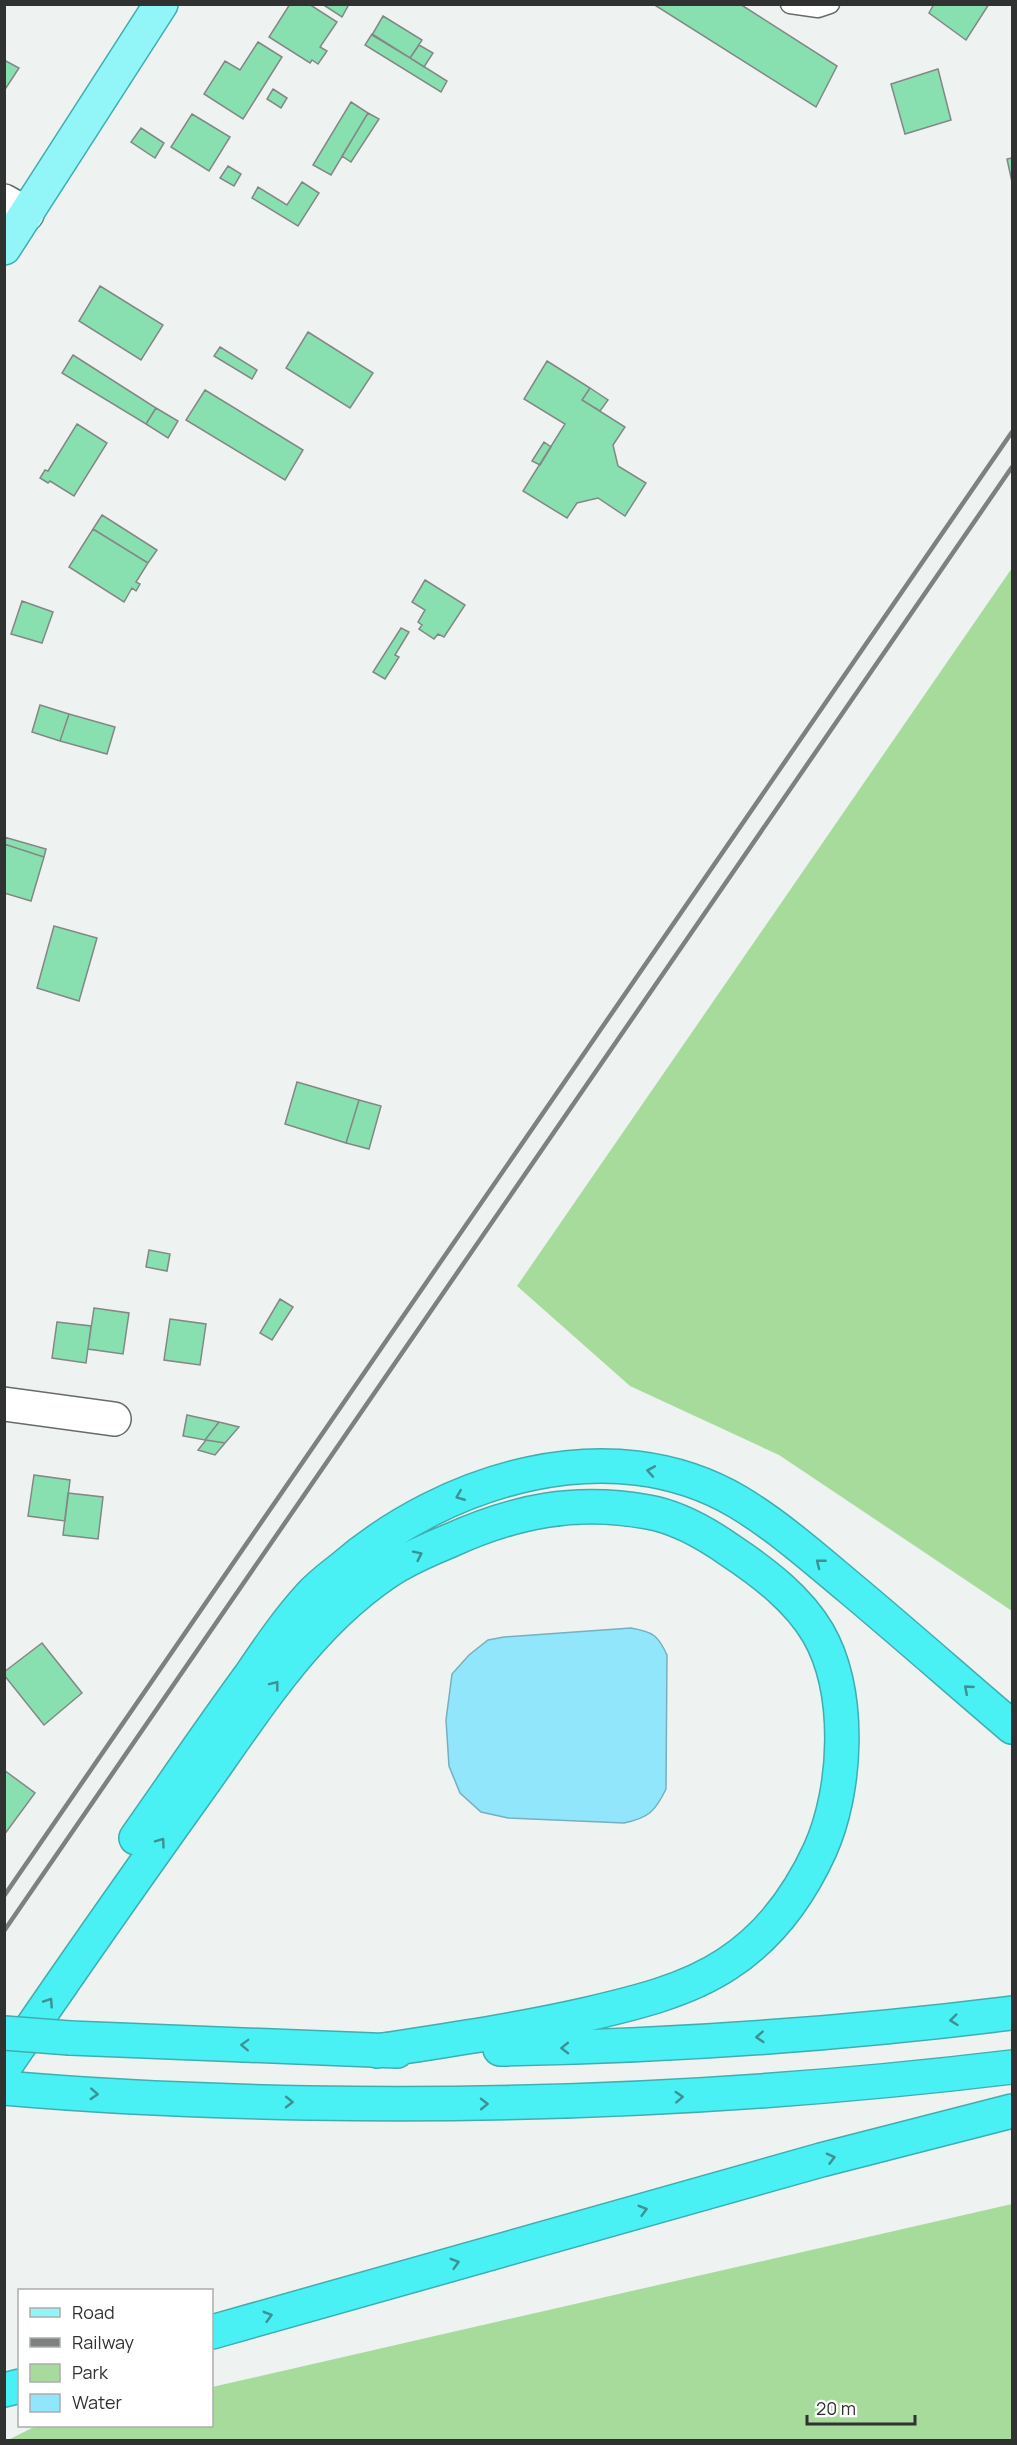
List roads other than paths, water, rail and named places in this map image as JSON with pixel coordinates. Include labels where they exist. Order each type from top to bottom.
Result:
[{"type":"highway","points":[[1012,1727],[829,1571],[738,1502],[713,1490],[652,1470],[617,1467],[536,1472],[492,1483],[432,1508],[378,1538],[313,1593],[290,1619],[240,1689],[4,2031],[70,2038],[377,2051],[595,2047],[880,2027],[1012,2013]]},
{"type":"highway","points":[[4,2068],[93,1937],[254,1713],[311,1638],[354,1597],[399,1565],[483,1526],[526,1512],[569,1507],[608,1507],[652,1512],[688,1526],[721,1544],[782,1589],[806,1615],[820,1636],[831,1663],[838,1693],[841,1732],[840,1772],[835,1807],[825,1838],[797,1893],[779,1919],[748,1948],[724,1966],[662,1994],[617,2008],[536,2026],[377,2051]]},
{"type":"highway","points":[[20,2090],[217,2101],[413,2104],[557,2103],[733,2093],[1012,2067]]},
{"type":"highway","points":[[213,2332],[810,2163],[1012,2111]]},
{"type":"main road","points":[[4,248],[16,207],[161,4]]},
{"type":"street","points":[[4,1404],[114,1419]]},
{"type":"lane","points":[[790,4],[818,8],[831,4]]},
{"type":"water","points":[[631,1628],[654,1636],[661,1643],[667,1655],[666,1789],[650,1813],[624,1823],[508,1818],[481,1812],[460,1793],[449,1766],[446,1720],[452,1674],[469,1655],[488,1640],[504,1637]]},
{"type":"railway","points":[[4,1896],[1012,432]]},
{"type":"railway","points":[[4,1931],[1012,467]]}]
